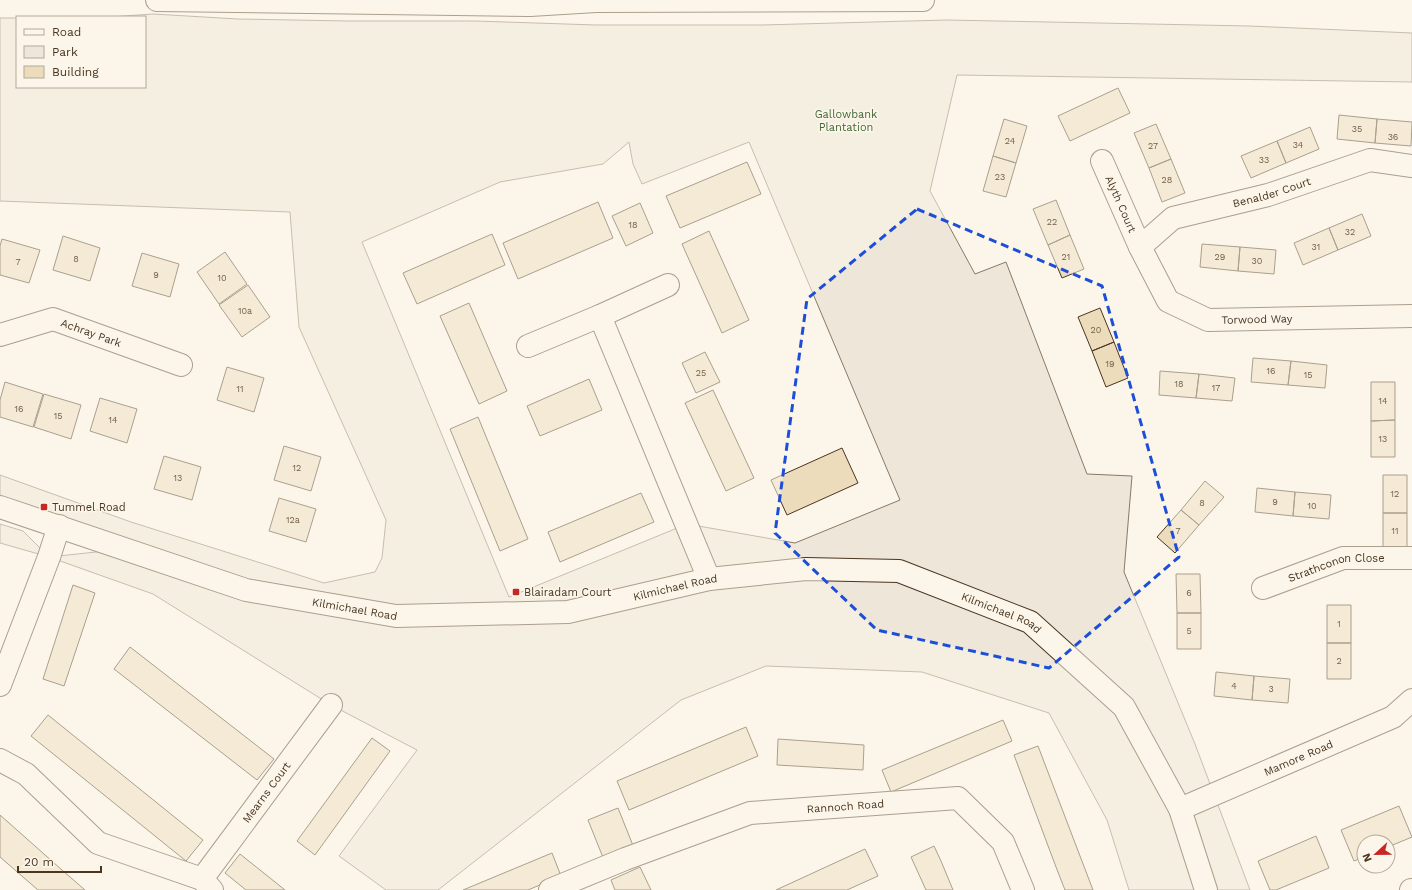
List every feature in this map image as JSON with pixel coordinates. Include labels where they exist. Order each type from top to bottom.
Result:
[{"type":"main road","points":[[156,0],[530,4],[596,1],[923,0]]},
{"type":"main road","name":"Benalder Court","points":[[1140,246],[1173,218],[1268,195],[1370,160],[1412,166]]},
{"type":"main road","name":"Alyth Court","points":[[1102,161],[1140,246]]},
{"type":"main road","name":"Torwood Way","points":[[1140,246],[1168,301],[1208,320],[1412,316]]},
{"type":"main road","points":[[528,346],[668,286]]},
{"type":"main road","points":[[600,316],[709,579]]},
{"type":"main road","name":"Achray Park","points":[[0,335],[53,319],[181,365]]},
{"type":"main road","name":"Kilmichael Road","points":[[0,507],[246,590],[396,616],[568,612],[709,579],[806,569],[899,571],[1030,622],[1124,707],[1180,809],[1206,890]]},
{"type":"main road","points":[[0,685],[49,557],[59,526]]},
{"type":"main road","name":"Strathconon Close","points":[[1263,588],[1343,558],[1412,558]]},
{"type":"main road","name":"Mamore Road","points":[[1180,809],[1393,717],[1412,700]]},
{"type":"main road","name":"Mearns Court","points":[[207,885],[331,705]]},
{"type":"main road","points":[[0,760],[26,774],[98,843],[207,885]]},
{"type":"main road","name":"Rannoch Road","points":[[550,890],[625,859],[750,813],[958,798],[1003,842],[1023,890]]},
{"type":"highlighted area","points":[[917,209],[1102,286],[1179,557],[1049,668],[877,630],[775,533],[807,299]]},
{"type":"green space","name":"Gallowbank Plantation","points":[[153,14],[238,19],[475,21],[596,25],[762,25],[947,20],[1249,26],[1412,33],[1412,82],[957,75],[930,191],[975,274],[1006,262],[1087,474],[1132,476],[1124,572],[1195,744],[1250,890],[1129,890],[1107,820],[1049,713],[922,672],[766,666],[681,700],[438,890],[386,890],[339,856],[417,750],[331,705],[153,594],[49,557],[124,549],[0,507],[0,475],[131,522],[324,583],[375,572],[382,558],[386,520],[299,327],[290,212],[0,201],[0,18],[16,18],[16,88],[146,88],[146,16],[124,16]],"holes":[[[629,142],[633,164],[642,184],[749,142],[900,500],[795,543],[687,524],[509,597],[362,242],[500,182],[603,164]]]},
{"type":"green space","points":[[0,524],[23,531],[49,557],[0,543]]},
{"type":"building","points":[[1118,88],[1130,113],[1070,141],[1058,116]]},
{"type":"building","points":[[1339,115],[1377,119],[1375,143],[1337,139]]},
{"type":"building","points":[[1004,119],[1027,126],[1016,163],[993,156]]},
{"type":"building","points":[[1377,119],[1412,122],[1411,146],[1375,143]]},
{"type":"building","points":[[1156,124],[1171,159],[1149,168],[1134,133]]},
{"type":"building","points":[[1310,127],[1319,149],[1286,163],[1277,141]]},
{"type":"building","points":[[1277,141],[1286,163],[1251,178],[1241,156]]},
{"type":"building","points":[[993,156],[1016,163],[1006,197],[983,191]]},
{"type":"building","points":[[1171,159],[1185,193],[1162,202],[1149,168]]},
{"type":"building","points":[[747,162],[761,194],[680,228],[666,196]]},
{"type":"building","points":[[1056,200],[1070,235],[1048,245],[1033,209]]},
{"type":"building","points":[[598,202],[613,238],[518,279],[503,243]]},
{"type":"building","points":[[640,203],[653,233],[626,246],[612,216]]},
{"type":"building","points":[[1362,214],[1371,236],[1338,250],[1329,228]]},
{"type":"building","points":[[1329,228],[1338,250],[1303,265],[1294,243]]},
{"type":"building","points":[[709,231],[749,320],[722,333],[682,244]]},
{"type":"building","points":[[492,234],[505,265],[417,304],[403,273]]},
{"type":"building","points":[[1070,235],[1084,269],[1062,278],[1048,245]]},
{"type":"building","points":[[63,236],[100,248],[90,281],[53,270]]},
{"type":"building","points":[[2,239],[40,250],[29,283],[0,275],[0,246]]},
{"type":"building","points":[[1202,244],[1240,247],[1238,271],[1200,267]]},
{"type":"building","points":[[1240,247],[1276,250],[1274,274],[1238,271]]},
{"type":"building","points":[[225,252],[247,284],[219,304],[197,272]]},
{"type":"building","points":[[142,253],[179,264],[170,297],[132,286]]},
{"type":"building","points":[[248,285],[270,317],[242,337],[219,305]]},
{"type":"building","points":[[469,303],[507,391],[479,404],[440,316]]},
{"type":"building","points":[[1100,308],[1114,342],[1092,351],[1078,317]]},
{"type":"building","points":[[1114,342],[1128,378],[1106,387],[1092,351]]},
{"type":"building","points":[[705,352],[720,382],[696,393],[682,363]]},
{"type":"building","points":[[1253,358],[1291,361],[1288,385],[1251,382]]},
{"type":"building","points":[[1291,361],[1327,365],[1325,388],[1288,385]]},
{"type":"building","points":[[227,367],[264,378],[254,412],[217,400]]},
{"type":"building","points":[[1160,371],[1199,374],[1196,398],[1159,395]]},
{"type":"building","points":[[1199,374],[1235,378],[1232,401],[1196,398]]},
{"type":"building","points":[[589,379],[602,410],[540,436],[527,406]]},
{"type":"building","points":[[5,382],[43,394],[33,427],[0,417],[0,400]]},
{"type":"building","points":[[1371,382],[1395,382],[1395,420],[1371,421]]},
{"type":"building","points":[[713,390],[754,478],[726,491],[685,403]]},
{"type":"building","points":[[44,394],[81,405],[71,439],[34,427]]},
{"type":"building","points":[[100,398],[137,409],[127,443],[90,431]]},
{"type":"building","points":[[478,417],[528,539],[500,551],[450,429]]},
{"type":"building","points":[[1395,420],[1395,457],[1371,457],[1371,421]]},
{"type":"building","points":[[284,446],[321,457],[311,491],[274,480]]},
{"type":"building","points":[[842,448],[858,483],[787,515],[771,480]]},
{"type":"building","points":[[164,456],[201,467],[192,500],[154,489]]},
{"type":"building","points":[[1383,475],[1407,475],[1407,513],[1383,513]]},
{"type":"building","points":[[1205,481],[1224,497],[1199,525],[1181,510]]},
{"type":"building","points":[[1257,488],[1295,492],[1293,516],[1255,512]]},
{"type":"building","points":[[1295,492],[1331,495],[1329,519],[1293,516]]},
{"type":"building","points":[[641,493],[654,522],[560,562],[548,532]]},
{"type":"building","points":[[279,498],[316,509],[306,542],[269,531]]},
{"type":"building","points":[[1181,510],[1199,525],[1175,553],[1157,537]]},
{"type":"building","points":[[1383,513],[1407,513],[1407,549],[1383,549]]},
{"type":"building","points":[[1176,574],[1200,574],[1201,613],[1177,613]]},
{"type":"building","points":[[73,585],[95,593],[64,686],[43,679]]},
{"type":"building","points":[[1327,605],[1351,605],[1351,643],[1327,643]]},
{"type":"building","points":[[1177,613],[1201,613],[1201,649],[1177,649]]},
{"type":"building","points":[[1327,643],[1351,643],[1351,679],[1327,679]]},
{"type":"building","points":[[130,647],[274,759],[257,780],[114,669]]},
{"type":"building","points":[[1216,672],[1254,676],[1252,700],[1214,696]]},
{"type":"building","points":[[1254,676],[1290,679],[1288,703],[1252,700]]},
{"type":"building","points":[[48,715],[203,840],[186,861],[31,736]]},
{"type":"building","points":[[1003,720],[1012,741],[891,792],[882,770]]},
{"type":"building","points":[[746,727],[758,756],[629,810],[617,781]]},
{"type":"building","points":[[372,738],[390,751],[315,855],[297,841]]},
{"type":"building","points":[[778,739],[864,745],[863,770],[777,765]]},
{"type":"building","points":[[1038,746],[1093,890],[1065,890],[1056,867],[1014,755]]},
{"type":"building","points":[[1399,806],[1412,837],[1396,844],[1396,834],[1356,834],[1356,860],[1354,861],[1341,830]]},
{"type":"building","points":[[618,808],[634,848],[604,860],[588,820]]},
{"type":"building","points":[[0,815],[85,890],[38,890],[0,857]]},
{"type":"building","points":[[1316,836],[1329,868],[1276,890],[1270,890],[1258,861]]},
{"type":"building","points":[[934,846],[953,890],[926,890],[911,857]]},
{"type":"building","points":[[865,849],[878,876],[847,890],[776,890]]},
{"type":"building","points":[[552,853],[561,876],[528,890],[463,890]]},
{"type":"building","points":[[240,854],[285,890],[246,890],[225,873]]},
{"type":"building","points":[[640,867],[651,890],[615,890],[611,880]]},
{"type":"place","name":"Tummel Road","points":[[44,507]]},
{"type":"place","name":"Blairadam Court","points":[[516,592]]}]
